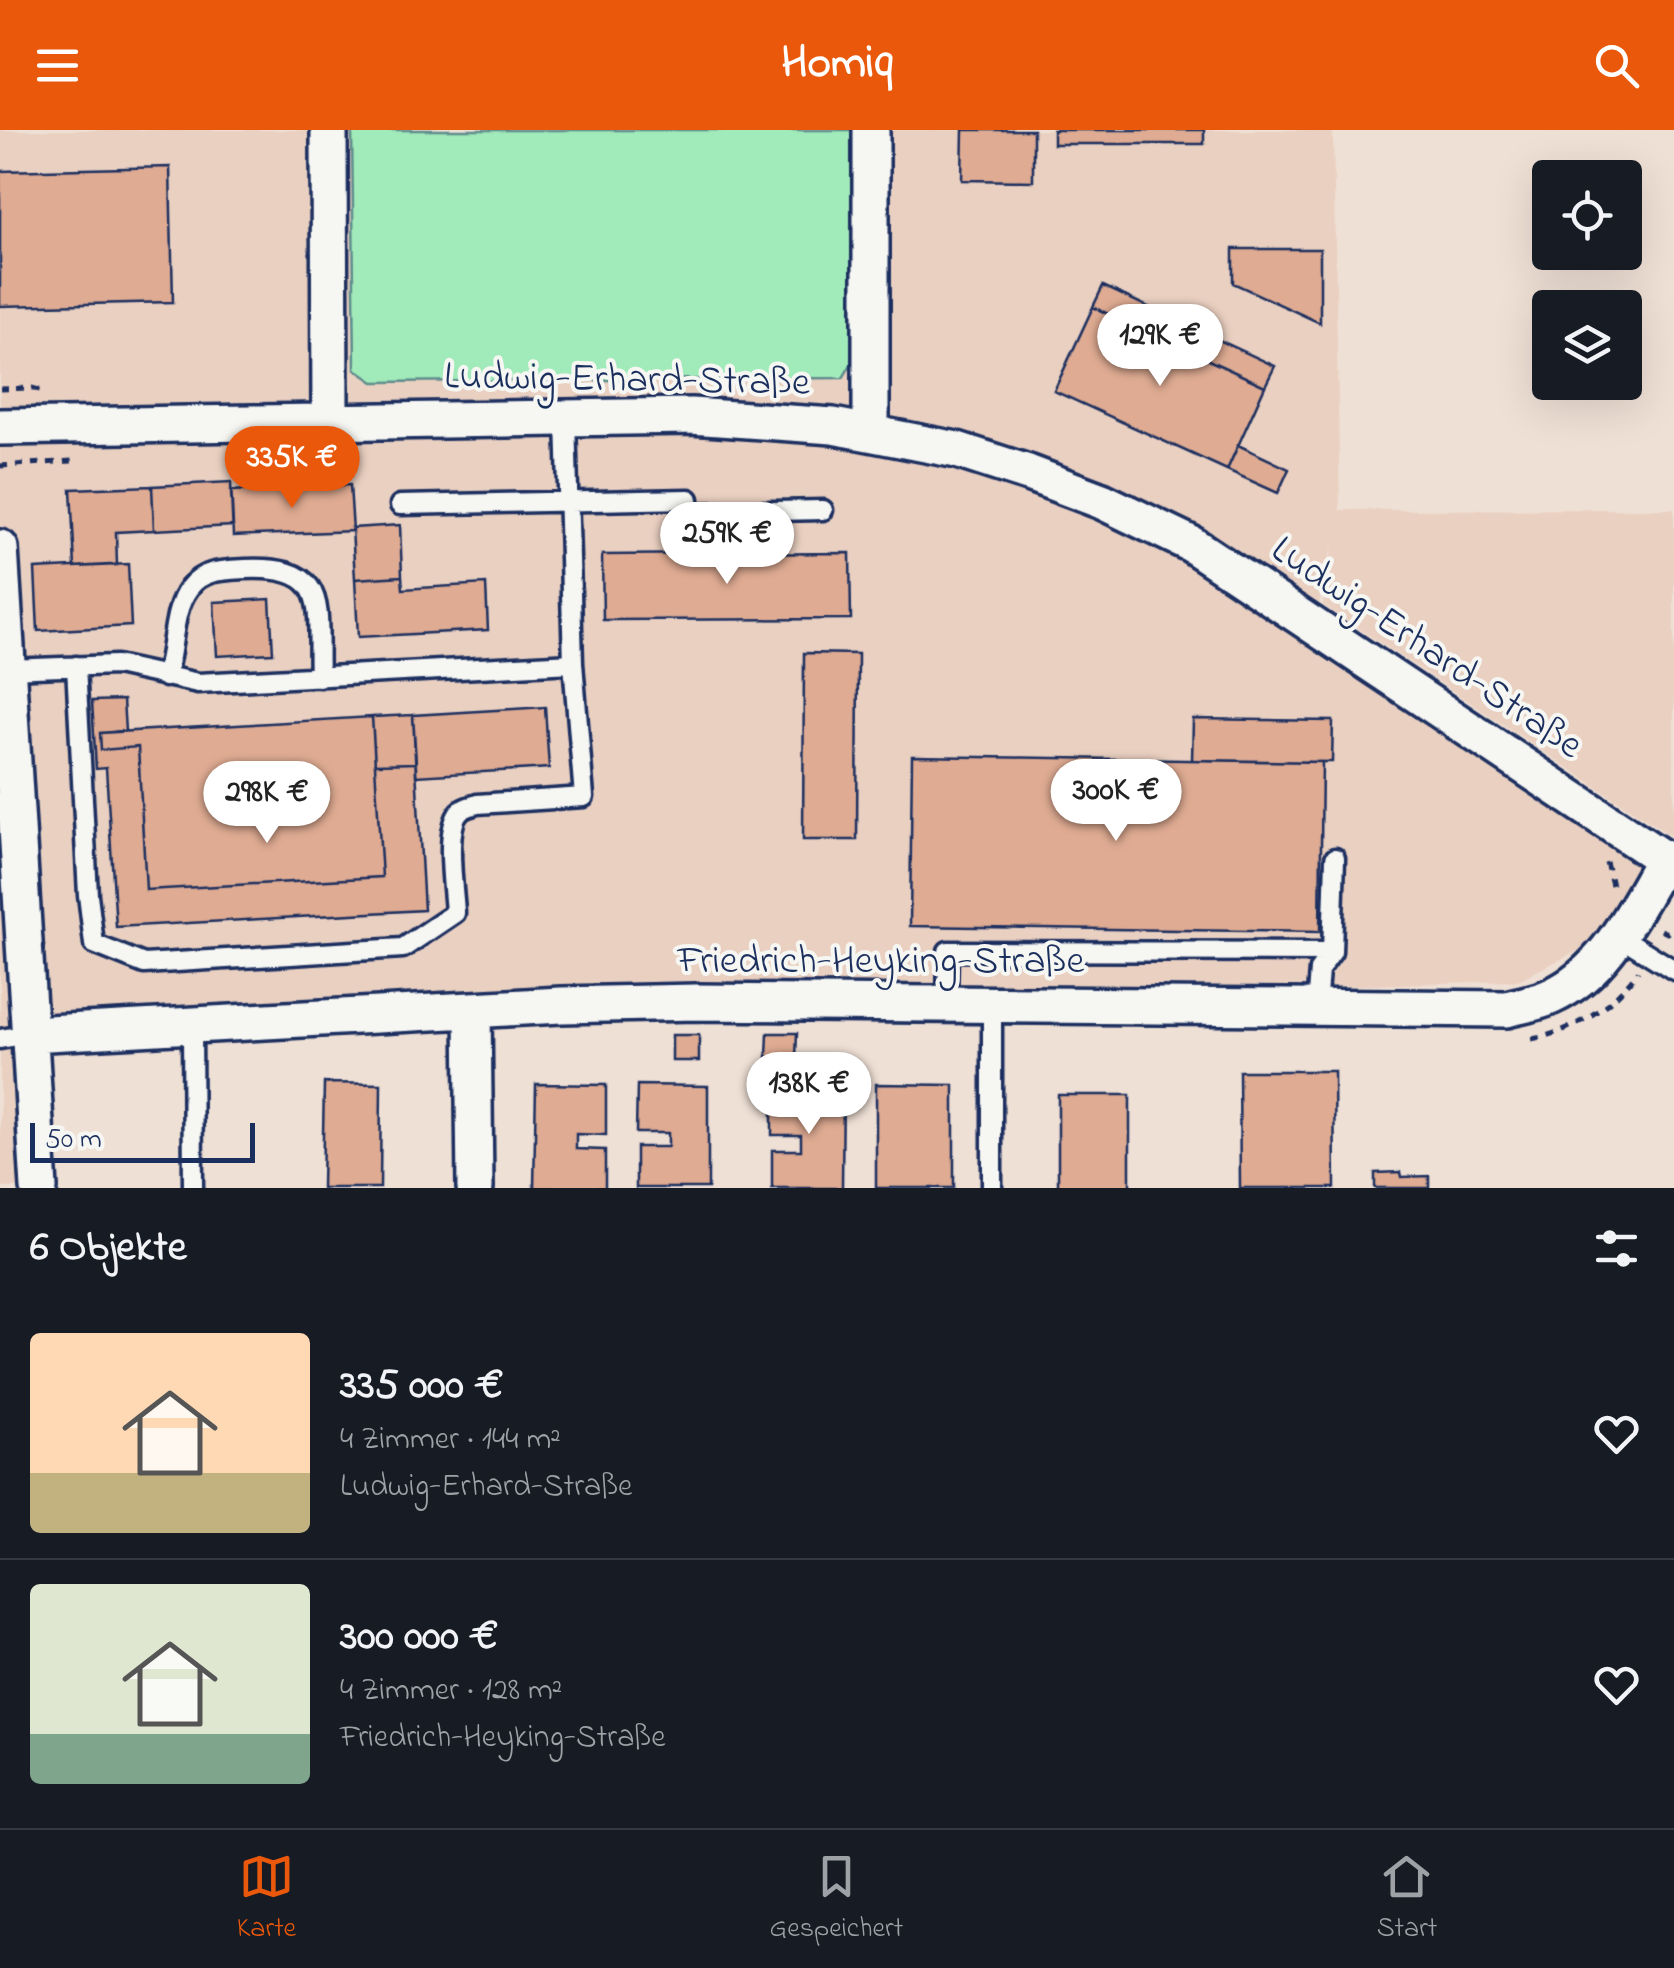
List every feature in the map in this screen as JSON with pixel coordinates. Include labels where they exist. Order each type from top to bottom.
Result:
[{"type":"street","points":[[330,130],[330,422]]},
{"type":"street","points":[[871,130],[871,432]]},
{"type":"street","name":"Ludwig-Erhard-Straße","points":[[0,427],[691,416],[768,419],[871,432],[957,450],[1102,501],[1191,544],[1669,863]]},
{"type":"street","points":[[0,548],[14,1036],[38,1188]]},
{"type":"street","name":"Friedrich-Heyking-Straße","points":[[14,1036],[561,1004],[1506,1009],[1549,998],[1574,984],[1599,960],[1669,863]]},
{"type":"street","points":[[473,1010],[475,1188]]},
{"type":"lane","points":[[76,666],[94,944],[144,964],[404,948],[456,913],[451,836],[460,811],[477,804],[584,797],[573,663],[566,419]]},
{"type":"lane","points":[[400,505],[688,498],[689,513],[824,510]]},
{"type":"lane","points":[[165,677],[178,612],[186,591],[197,579],[218,570],[276,568],[307,581],[316,597],[320,677]]},
{"type":"lane","points":[[5,678],[76,666],[137,668],[198,683],[573,663]]},
{"type":"lane","points":[[1316,1008],[1319,970],[1332,952],[1335,858]]},
{"type":"lane","points":[[1625,924],[1674,970]]},
{"type":"lane","points":[[947,1004],[948,951],[1332,952]]},
{"type":"lane","points":[[992,1005],[992,1188]]},
{"type":"lane","points":[[192,1026],[193,1188]]},
{"type":"path","points":[[0,466],[84,460]]},
{"type":"path","points":[[1603,857],[1610,868],[1612,896],[1625,924],[1666,933],[1674,928]]},
{"type":"shaded area","points":[[0,130],[1333,130],[1340,510],[1674,509],[1674,838],[1323,605],[1333,542],[1312,634],[1643,859],[1592,944],[1516,981],[1329,986],[842,983],[696,1002],[30,1034],[39,1188],[0,1188]]},
{"type":"green space","points":[[352,130],[852,130],[855,358],[843,378],[374,382],[355,369]]},
{"type":"building","points":[[963,130],[1033,130],[1033,181],[962,180]]},
{"type":"building","points":[[1053,130],[1204,130],[1204,144],[1053,144]]},
{"type":"building","points":[[170,167],[173,302],[0,306],[0,171]]},
{"type":"building","points":[[1233,249],[1320,249],[1320,323],[1233,283]]},
{"type":"building","points":[[1103,286],[1275,366],[1265,386],[1093,307]]},
{"type":"building","points":[[1093,307],[1265,386],[1227,470],[1054,391]]},
{"type":"building","points":[[1238,445],[1289,469],[1278,493],[1227,470]]},
{"type":"building","points":[[231,482],[233,526],[154,530],[152,486]]},
{"type":"building","points":[[350,485],[353,531],[233,536],[231,491]]},
{"type":"building","points":[[152,486],[154,530],[116,532],[117,565],[75,567],[71,489]]},
{"type":"building","points":[[400,525],[402,576],[355,579],[352,528]]},
{"type":"building","points":[[850,553],[851,619],[603,620],[602,555]]},
{"type":"building","points":[[128,564],[131,626],[38,631],[35,569]]},
{"type":"building","points":[[402,576],[403,589],[486,584],[488,630],[358,637],[355,579]]},
{"type":"building","points":[[270,599],[273,653],[217,656],[214,602]]},
{"type":"building","points":[[804,653],[858,654],[857,840],[803,840]]},
{"type":"building","points":[[123,700],[125,731],[100,733],[101,750],[138,747],[146,890],[382,877],[372,717],[413,715],[424,910],[116,927],[106,768],[96,769],[92,701]]},
{"type":"building","points":[[545,707],[549,768],[416,776],[413,715]]},
{"type":"building","points":[[413,715],[416,763],[375,764],[372,717]]},
{"type":"building","points":[[372,717],[382,877],[146,890],[138,747],[101,750],[100,733]]},
{"type":"building","points":[[1193,719],[1333,721],[1332,762],[1192,760]]},
{"type":"building","points":[[912,756],[1322,762],[1320,932],[910,926]]},
{"type":"building","points":[[768,1033],[797,1033],[796,1058],[767,1057]]},
{"type":"building","points":[[672,1035],[699,1035],[699,1061],[672,1061]]},
{"type":"building","points":[[1239,1071],[1334,1071],[1335,1188],[1240,1188]]},
{"type":"building","points":[[324,1083],[381,1084],[380,1188],[322,1188]]},
{"type":"building","points":[[536,1084],[606,1085],[606,1135],[576,1134],[576,1149],[605,1150],[605,1188],[534,1188]]},
{"type":"building","points":[[876,1084],[954,1085],[954,1188],[876,1188]]},
{"type":"building","points":[[637,1085],[708,1086],[708,1188],[636,1188],[636,1147],[668,1147],[668,1133],[636,1133]]},
{"type":"building","points":[[772,1086],[843,1087],[842,1188],[772,1188],[772,1150],[801,1150],[801,1135],[772,1135]]},
{"type":"building","points":[[1058,1095],[1130,1095],[1130,1188],[1058,1188]]},
{"type":"building","points":[[1401,1172],[1402,1177],[1429,1176],[1429,1188],[1375,1188],[1375,1173]]}]
